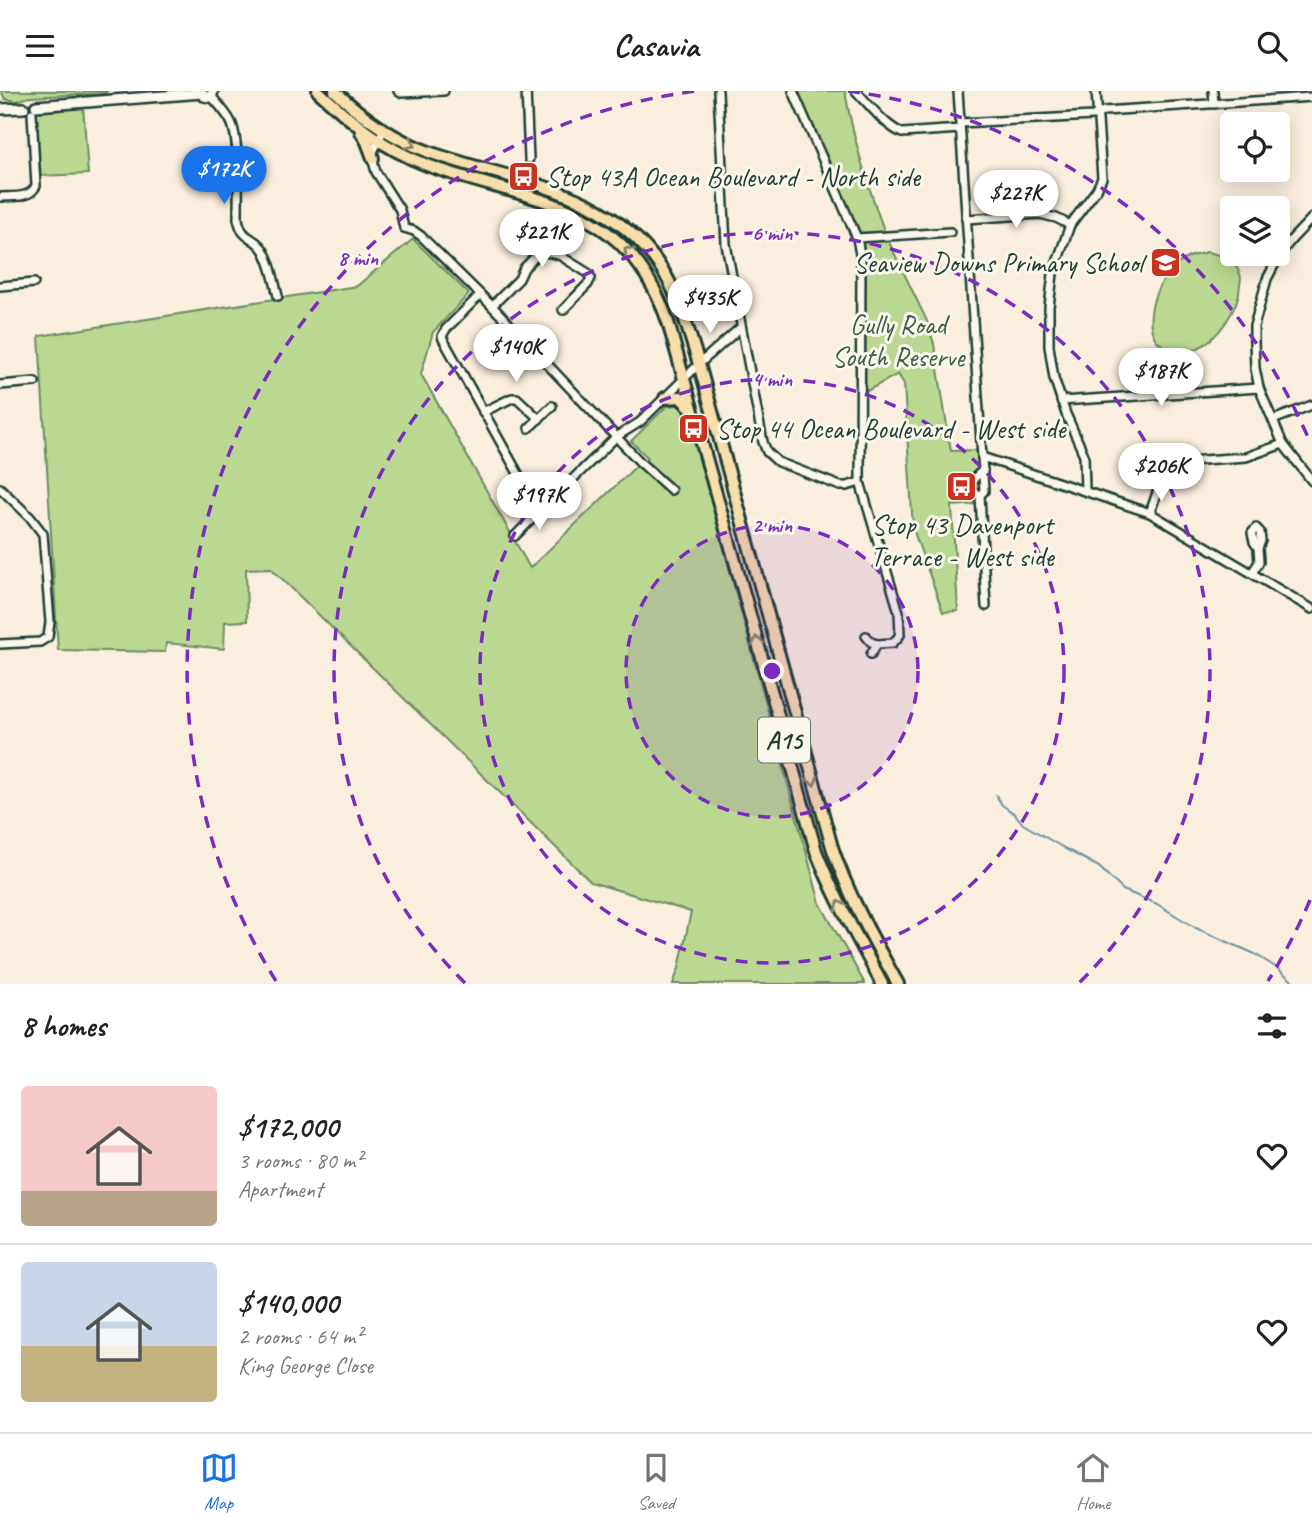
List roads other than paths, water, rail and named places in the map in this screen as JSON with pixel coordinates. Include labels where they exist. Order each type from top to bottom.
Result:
[{"type":"main road","name":"A15","points":[[318,91],[355,125],[377,141],[402,153],[444,170],[548,201],[590,220],[623,246],[650,279],[661,301],[698,426],[816,851],[881,984]]},
{"type":"main road","name":"A15","points":[[335,91],[384,129],[429,152],[552,188],[598,209],[634,236],[664,272],[684,316],[699,364],[832,847],[852,895],[898,984]]},
{"type":"main road","points":[[355,125],[368,142],[373,161]]},
{"type":"main road","points":[[373,161],[381,154],[402,153]]},
{"type":"main road","points":[[665,398],[676,397],[685,401],[698,426]]},
{"type":"main road","points":[[720,507],[719,478],[725,475],[729,479]]},
{"type":"street","points":[[398,91],[444,91]]},
{"type":"street","points":[[526,91],[529,159]]},
{"type":"street","points":[[718,91],[726,244],[763,442],[767,452],[778,462],[839,486],[860,482]]},
{"type":"street","points":[[793,91],[856,238],[860,260],[860,482],[899,613],[900,635],[893,643],[877,644],[866,636]]},
{"type":"street","points":[[856,91],[891,127],[902,133],[1093,116],[1104,111],[1312,97]]},
{"type":"street","points":[[958,91],[983,470],[984,491],[980,495],[986,606]]},
{"type":"street","points":[[1085,491],[1084,455],[1054,378],[1049,346],[1049,307],[1053,274],[1070,225],[1097,189],[1102,177],[1096,91]]},
{"type":"street","points":[[1213,91],[1213,104]]},
{"type":"street","points":[[0,109],[31,109],[113,96],[207,93],[232,123],[235,137],[238,219],[241,230],[261,247],[270,265],[278,296]]},
{"type":"street","points":[[0,197],[31,194],[36,186],[31,109]]},
{"type":"street","points":[[384,129],[373,152],[373,161],[376,172],[400,210],[404,228],[421,236],[671,490]]},
{"type":"street","points":[[966,219],[1040,214],[1070,225]]},
{"type":"street","points":[[1312,218],[1280,254],[1267,279],[1254,326],[1255,368],[1259,388],[1283,444],[1312,481]]},
{"type":"street","points":[[856,238],[950,232]]},
{"type":"street","points":[[492,306],[519,279],[524,268],[538,254],[545,252],[559,255],[588,273],[591,278],[563,310]]},
{"type":"street","points":[[0,286],[34,283]]},
{"type":"street","points":[[480,295],[442,336],[534,502],[539,508],[543,508]]},
{"type":"street","points":[[515,536],[616,437],[640,422],[740,328]]},
{"type":"street","points":[[0,385],[35,382]]},
{"type":"street","points":[[1061,401],[1259,388]]},
{"type":"street","points":[[483,412],[517,398],[539,419]]},
{"type":"street","points":[[1272,420],[1312,405]]},
{"type":"street","points":[[529,428],[552,406]]},
{"type":"street","points":[[1150,513],[1166,466],[1174,462],[1246,457],[1283,444]]},
{"type":"street","points":[[982,457],[1150,513],[1312,609]]},
{"type":"street","points":[[980,495],[972,492],[970,487],[971,481],[983,470]]},
{"type":"street","points":[[0,488],[30,517],[43,534],[50,622],[48,636],[40,642],[0,644]]},
{"type":"street","points":[[1252,573],[1259,562],[1258,548]]},
{"type":"street","points":[[871,654],[877,644]]},
{"type":"waterway","points":[[996,795],[1002,805],[1023,824],[1099,867],[1123,890],[1157,904],[1196,928],[1255,954],[1296,984]]},
{"type":"place","name":"Stop 43A Ocean Boulevard - North side","points":[[523,176]]},
{"type":"place","name":"Seaview Downs Primary School","points":[[1166,262]]},
{"type":"place","name":"Stop 44 Ocean Boulevard - West side","points":[[693,428]]},
{"type":"place","name":"Stop 43 Davenport Terrace - West side","points":[[962,487]]},
{"type":"park label","name":"Gully Road South Reserve","points":[[898,340]]}]
